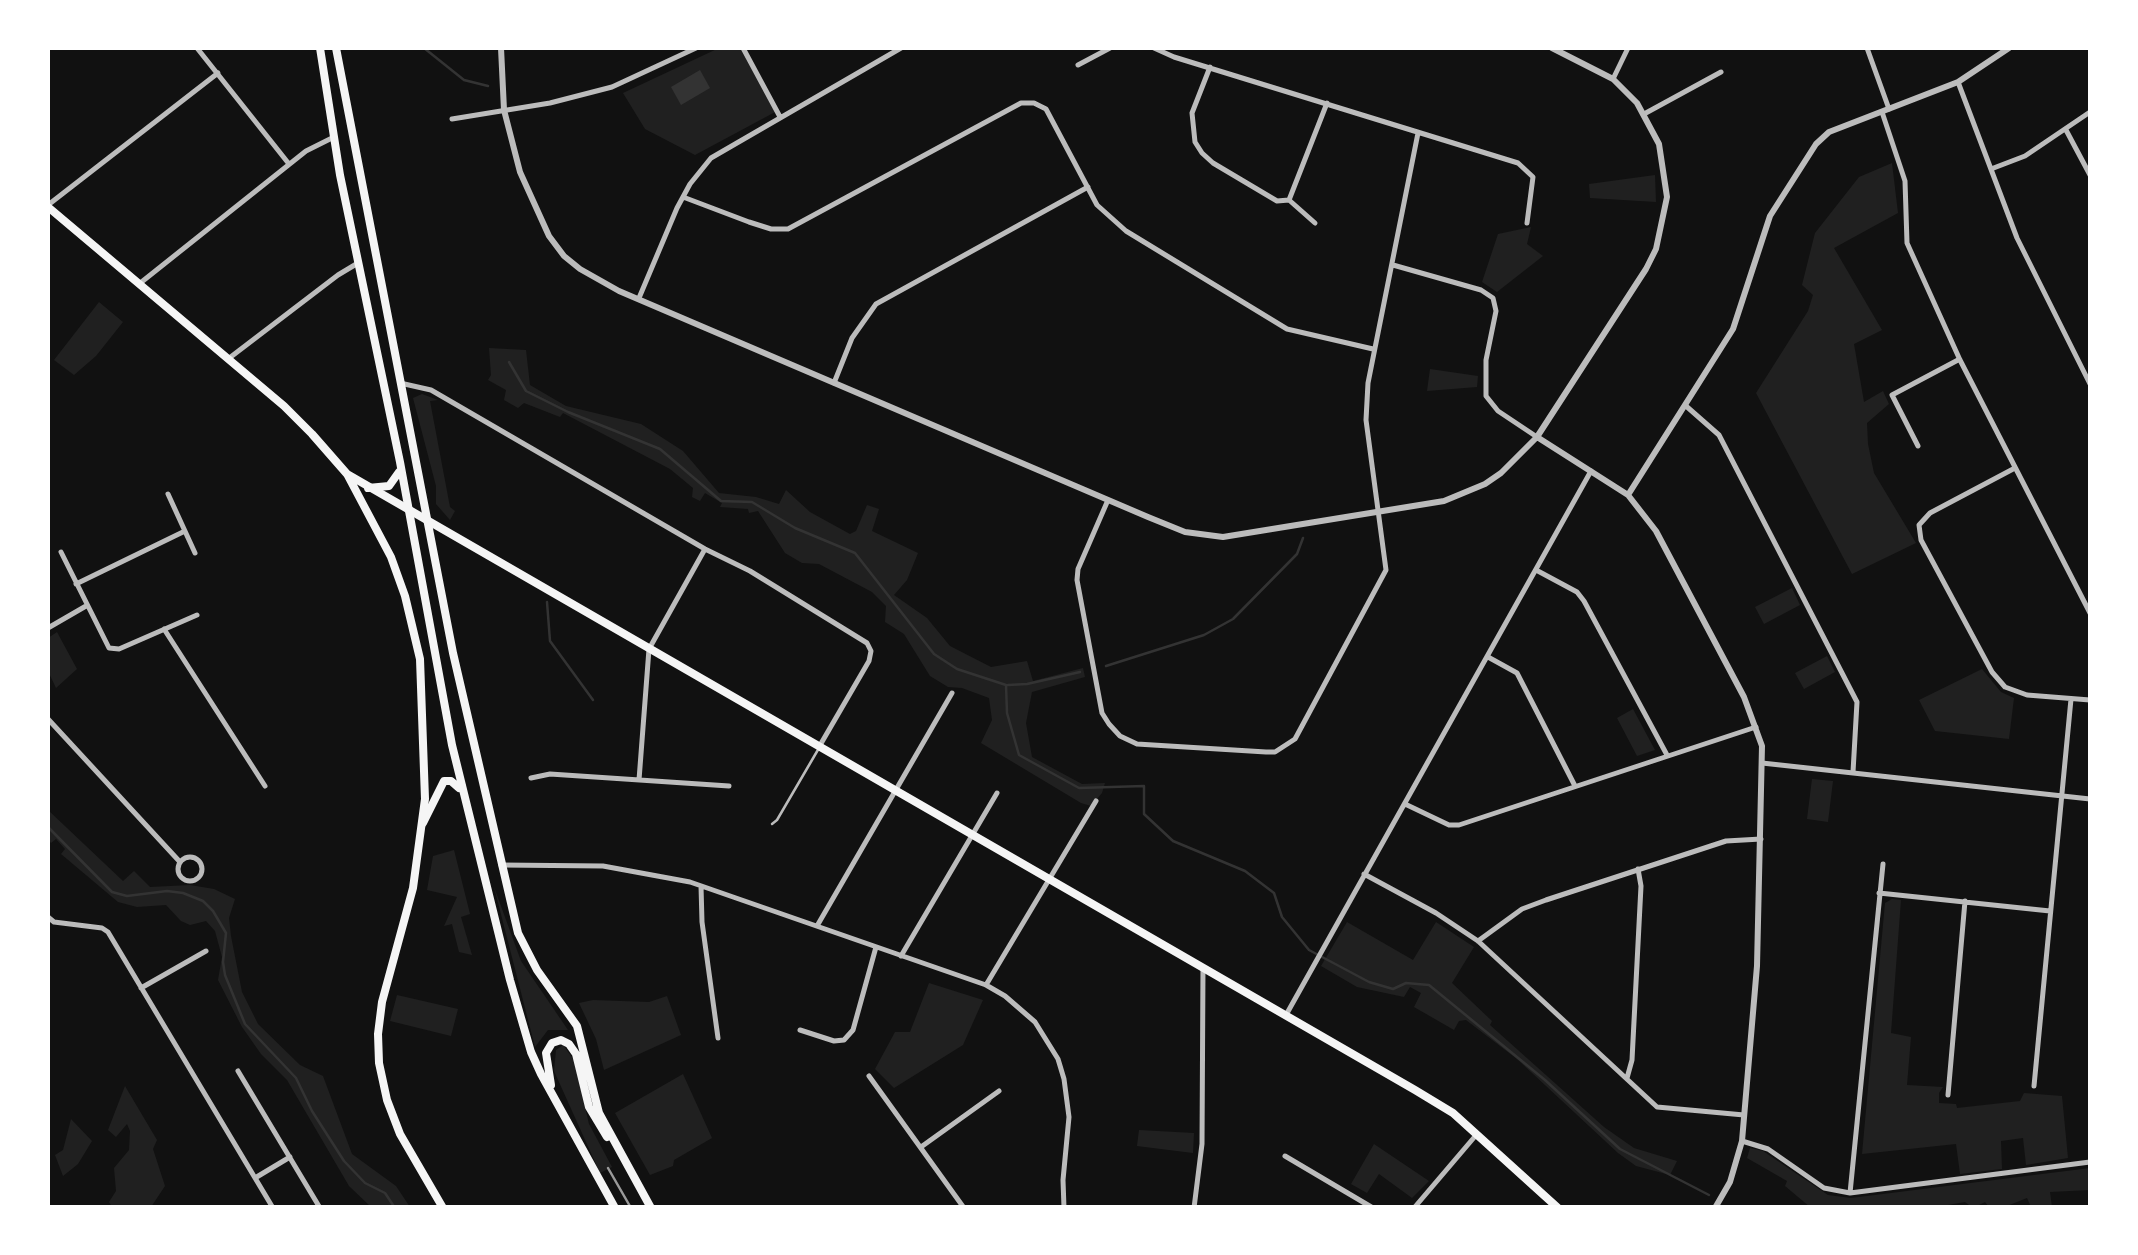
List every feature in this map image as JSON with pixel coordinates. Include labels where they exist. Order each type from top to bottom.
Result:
[{"type":"main road","points":[[320,48],[358,264],[462,791],[516,1005],[531,1052],[615,1208]]},
{"type":"main road","points":[[336,48],[453,653],[518,933],[537,970],[577,1026],[599,1113],[651,1208]]},
{"type":"main road","points":[[48,206],[284,406],[347,474],[368,488],[1453,1113],[1558,1208]]},
{"type":"main road","points":[[368,488],[391,485],[398,476],[400,462]]},
{"type":"main road","points":[[347,474],[391,557],[416,633],[424,712],[423,823],[413,888],[382,1002],[379,1062],[400,1134],[444,1208]]},
{"type":"main road","points":[[423,823],[444,781],[451,781],[462,791]]},
{"type":"main road","points":[[555,1099],[546,1057],[550,1044],[562,1040],[576,1054],[592,1114],[621,1154]]},
{"type":"street","points":[[197,48],[289,164]]},
{"type":"street","points":[[502,48],[504,110],[520,172],[549,236],[580,269],[618,291],[1184,532],[1223,537],[1380,514],[1444,500],[1486,484],[1537,437],[1656,250],[1666,197],[1664,164],[1644,114],[1612,79],[1552,48]]},
{"type":"street","points":[[452,119],[612,87],[696,48]]},
{"type":"street","points":[[742,48],[780,117]]},
{"type":"street","points":[[639,298],[683,197],[698,172],[717,153],[901,48]]},
{"type":"street","points":[[1078,65],[1110,48]]},
{"type":"street","points":[[1154,48],[1524,167],[1533,177],[1534,185],[1528,223]]},
{"type":"street","points":[[1612,79],[1628,48]]},
{"type":"street","points":[[1867,48],[1905,181],[1907,243],[1960,360],[2090,614]]},
{"type":"street","points":[[1628,495],[1733,329],[1770,216],[1816,144],[1829,132],[1958,82],[2009,48]]},
{"type":"street","points":[[1210,67],[1192,113],[1195,142],[1212,164],[1277,201],[1289,200],[1315,223]]},
{"type":"street","points":[[1644,114],[1721,72]]},
{"type":"street","points":[[48,206],[218,73]]},
{"type":"street","points":[[1958,82],[2017,238],[2090,384]]},
{"type":"street","points":[[683,197],[760,226],[788,229],[1028,102],[1046,110],[1106,216],[1126,231],[1287,329],[1374,349]]},
{"type":"street","points":[[1289,200],[1326,104]]},
{"type":"street","points":[[1990,170],[2025,156],[2090,112]]},
{"type":"street","points":[[2066,130],[2090,175]]},
{"type":"street","points":[[1108,500],[1078,569],[1077,580],[1102,713],[1120,736],[1137,744],[1275,752],[1300,734],[1386,570],[1366,420],[1374,349],[1418,133]]},
{"type":"street","points":[[138,284],[289,164],[334,137]]},
{"type":"street","points":[[834,383],[852,338],[876,304],[1088,187]]},
{"type":"street","points":[[228,359],[358,264]]},
{"type":"street","points":[[1393,265],[1481,290],[1492,298],[1496,311],[1486,360],[1486,396],[1498,411],[1628,495],[1668,552],[1756,726],[1762,746],[1758,966],[1742,1141],[1718,1207]]},
{"type":"street","points":[[1918,446],[1892,395],[1960,360]]},
{"type":"street","points":[[400,384],[431,390],[705,549],[750,571],[868,643],[868,661],[819,747]]},
{"type":"street","points":[[1686,406],[1719,435],[1858,702],[1853,772]]},
{"type":"street","points":[[2015,468],[1930,513],[1918,526],[1919,533],[1998,680],[2019,694],[2090,700]]},
{"type":"street","points":[[1286,1014],[1591,471]]},
{"type":"street","points":[[168,494],[195,553]]},
{"type":"street","points":[[76,584],[185,531]]},
{"type":"street","points":[[640,780],[650,649],[705,549]]},
{"type":"street","points":[[60,552],[105,644],[113,650],[197,616]]},
{"type":"street","points":[[1536,570],[1577,592],[1584,601],[1668,756]]},
{"type":"street","points":[[48,628],[86,606]]},
{"type":"street","points":[[164,629],[265,786]]},
{"type":"street","points":[[1488,657],[1517,673],[1576,786]]},
{"type":"street","points":[[817,926],[952,693]]},
{"type":"street","points":[[2034,1086],[2071,699]]},
{"type":"street","points":[[48,719],[180,862],[179,873],[184,879],[196,880],[201,874],[202,866],[194,858],[180,862]]},
{"type":"street","points":[[1405,804],[1449,826],[1460,825],[1756,726]]},
{"type":"street","points":[[1762,762],[2090,799]]},
{"type":"street","points":[[531,778],[550,774],[729,786]]},
{"type":"street","points":[[902,956],[997,793]]},
{"type":"street","points":[[986,985],[1096,801]]},
{"type":"street","points":[[1478,942],[1522,910],[1726,842],[1760,839]]},
{"type":"street","points":[[1850,1192],[1883,864]]},
{"type":"street","points":[[501,865],[613,867],[702,886],[986,985],[1022,1007],[1058,1059],[1069,1117],[1064,1208]]},
{"type":"street","points":[[1627,1078],[1632,1060],[1642,886],[1638,870]]},
{"type":"street","points":[[1364,874],[1436,913],[1478,942],[1658,1107],[1744,1114]]},
{"type":"street","points":[[702,886],[706,960],[718,1038]]},
{"type":"street","points":[[1880,893],[2050,911]]},
{"type":"street","points":[[1948,1095],[1965,902]]},
{"type":"street","points":[[48,917],[50,924],[102,928],[273,1208]]},
{"type":"street","points":[[800,1030],[834,1041],[844,1040],[853,1030],[876,947]]},
{"type":"street","points":[[142,988],[206,951]]},
{"type":"street","points":[[1194,1208],[1202,1144],[1203,967]]},
{"type":"street","points":[[238,1071],[320,1208]]},
{"type":"street","points":[[868,1076],[964,1208]]},
{"type":"street","points":[[920,1147],[999,1091]]},
{"type":"street","points":[[1414,1208],[1477,1134]]},
{"type":"street","points":[[1742,1141],[1768,1149],[1824,1188],[1850,1192],[2090,1162]]},
{"type":"street","points":[[1285,1156],[1373,1208]]},
{"type":"street","points":[[255,1178],[290,1157]]},
{"type":"lane","points":[[772,824],[778,820],[819,747]]},
{"type":"shaded area","points":[[719,48],[743,48],[777,111],[695,155],[645,129],[623,93]]},
{"type":"shaded area","points":[[700,70],[710,88],[681,105],[671,87]]},
{"type":"shaded area","points":[[1892,163],[1898,213],[1834,248],[1882,330],[1854,344],[1864,402],[1883,391],[1889,404],[1867,423],[1868,444],[1874,473],[1916,543],[1852,574],[1756,393],[1808,311],[1813,295],[1802,285],[1815,233],[1859,177]]},
{"type":"shaded area","points":[[1655,175],[1656,202],[1590,198],[1589,184]]},
{"type":"shaded area","points":[[1531,227],[1527,244],[1543,256],[1497,292],[1482,282],[1498,234]]},
{"type":"shaded area","points":[[99,302],[123,322],[96,356],[74,375],[54,360]]},
{"type":"shaded area","points":[[489,348],[526,350],[530,385],[566,406],[641,424],[683,451],[719,493],[779,504],[786,490],[810,512],[850,534],[856,531],[867,505],[879,509],[872,531],[918,553],[907,580],[894,595],[927,618],[950,646],[991,667],[1027,661],[1033,681],[1083,668],[1085,677],[1032,692],[1026,723],[1032,757],[1082,784],[1105,783],[1102,793],[1091,806],[1081,803],[981,743],[992,720],[989,698],[948,687],[930,676],[904,634],[885,622],[886,606],[872,592],[819,564],[802,563],[785,553],[758,511],[720,507],[722,503],[705,493],[700,501],[692,497],[693,488],[670,469],[563,413],[560,417],[524,403],[518,408],[504,400],[506,390],[488,380]]},
{"type":"shaded area","points":[[1430,369],[1478,376],[1477,387],[1427,391]]},
{"type":"shaded area","points":[[422,394],[438,400],[430,401],[450,507],[455,511],[450,520],[436,504],[436,486],[413,398]]},
{"type":"shaded area","points":[[1792,588],[1800,605],[1764,624],[1755,607]]},
{"type":"shaded area","points":[[57,632],[77,669],[56,688],[48,671],[48,638]]},
{"type":"shaded area","points":[[1827,656],[1835,672],[1804,689],[1795,673]]},
{"type":"shaded area","points":[[1982,669],[2001,692],[2014,698],[2009,739],[1935,731],[1919,700]]},
{"type":"shaded area","points":[[1633,709],[1655,750],[1637,756],[1617,718]]},
{"type":"shaded area","points":[[1812,779],[1833,781],[1828,822],[1807,819]]},
{"type":"shaded area","points":[[48,810],[123,881],[134,871],[150,887],[190,885],[214,889],[235,899],[229,918],[231,936],[242,992],[258,1024],[300,1065],[323,1076],[352,1154],[396,1186],[410,1207],[371,1207],[349,1186],[287,1080],[242,1027],[218,980],[222,957],[215,931],[206,921],[190,925],[166,905],[137,907],[118,902],[61,854],[65,849],[56,839],[51,843]]},
{"type":"shaded area","points":[[454,850],[470,914],[461,917],[472,955],[459,952],[452,924],[444,926],[457,897],[427,890],[433,856]]},
{"type":"shaded area","points":[[494,887],[521,961],[568,1030],[548,1030],[535,1047]]},
{"type":"shaded area","points":[[1901,900],[1891,1033],[1911,1037],[1907,1085],[1943,1087],[1939,1103],[1956,1104],[1957,1108],[2020,1101],[2024,1093],[2062,1096],[2068,1158],[2026,1165],[2023,1138],[2001,1141],[2002,1169],[1960,1174],[1956,1144],[1862,1154],[1885,903]]},
{"type":"shaded area","points":[[1347,922],[1413,960],[1436,922],[1474,947],[1452,983],[1492,1021],[1490,1025],[1604,1127],[1634,1148],[1677,1161],[1670,1175],[1636,1166],[1618,1153],[1517,1059],[1466,1020],[1459,1021],[1454,1030],[1414,1007],[1421,993],[1410,987],[1404,997],[1357,987],[1321,966]]},
{"type":"shaded area","points":[[929,983],[983,1000],[963,1045],[894,1088],[875,1069],[895,1032],[910,1032]]},
{"type":"shaded area","points":[[397,995],[458,1009],[451,1036],[390,1021]]},
{"type":"shaded area","points":[[667,996],[681,1035],[604,1070],[596,1039],[579,1003],[649,1002]]},
{"type":"shaded area","points":[[563,1045],[574,1060],[589,1124],[612,1167],[600,1173],[554,1071],[556,1050]]},
{"type":"shaded area","points":[[683,1074],[712,1138],[674,1160],[673,1166],[650,1175],[615,1113]]},
{"type":"shaded area","points":[[125,1086],[157,1140],[153,1149],[165,1186],[151,1207],[112,1207],[109,1202],[116,1191],[114,1168],[129,1150],[127,1124],[116,1137],[108,1130]]},
{"type":"shaded area","points":[[71,1119],[92,1141],[78,1164],[63,1176],[55,1155],[63,1150]]},
{"type":"shaded area","points":[[1139,1130],[1194,1133],[1193,1153],[1137,1146]]},
{"type":"shaded area","points":[[1374,1144],[1429,1181],[1412,1198],[1379,1174],[1367,1193],[1351,1184]]},
{"type":"shaded area","points":[[1750,1148],[1763,1151],[1828,1195],[1851,1198],[2090,1168],[2090,1190],[2050,1192],[2052,1207],[2031,1207],[2027,1198],[2002,1208],[1989,1207],[1985,1202],[1973,1208],[1965,1202],[1931,1208],[1810,1207],[1785,1186],[1787,1181],[1747,1158]]},
{"type":"waterway","points":[[424,48],[464,80],[488,86]]},
{"type":"waterway","points":[[509,362],[526,391],[660,449],[721,501],[752,502],[795,528],[855,553],[934,654],[957,669],[1006,685],[1007,713],[1019,755],[1079,788],[1144,786],[1144,814],[1173,841],[1245,871],[1274,893],[1282,917],[1309,950],[1369,982],[1393,989],[1406,983],[1429,985],[1545,1080],[1620,1149],[1709,1195]]},
{"type":"waterway","points":[[1106,666],[1204,635],[1233,619],[1297,554],[1303,538]]},
{"type":"waterway","points":[[547,602],[550,641],[593,700]]},
{"type":"waterway","points":[[1008,685],[1080,672]]},
{"type":"waterway","points":[[48,827],[112,892],[127,896],[183,893],[203,901],[213,911],[226,933],[225,975],[245,1024],[296,1078],[344,1161],[365,1183],[385,1193],[395,1208]]},
{"type":"railway","points":[[608,1168],[631,1208]]}]
